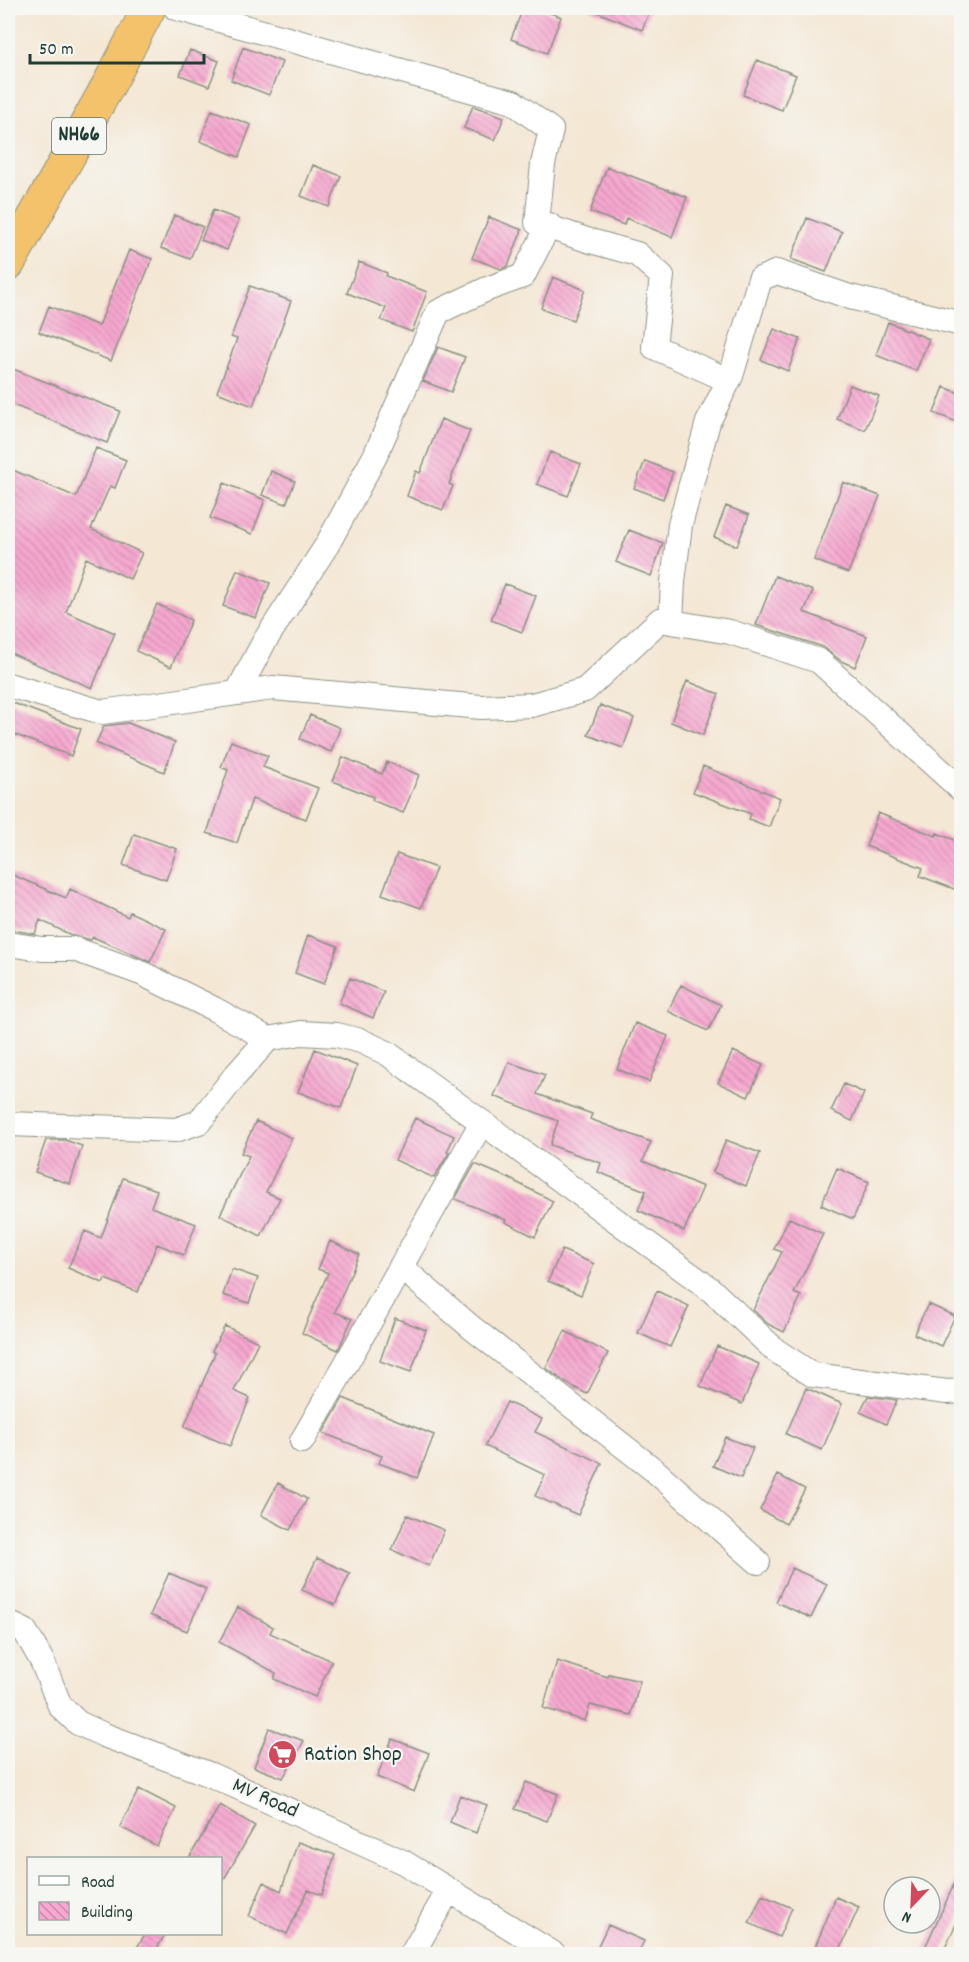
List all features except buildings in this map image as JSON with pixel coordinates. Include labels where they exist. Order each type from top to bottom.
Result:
[{"type":"highway","name":"NH66","points":[[8,264],[149,8]]},
{"type":"street","points":[[176,8],[513,102],[552,130],[543,164],[537,223],[637,254],[662,276],[654,347],[728,380]]},
{"type":"street","points":[[237,693],[264,642],[327,545],[375,456],[438,312],[487,289],[524,276],[549,225]]},
{"type":"street","points":[[671,622],[680,525],[708,422],[728,380],[760,279],[777,272],[850,297],[962,324]]},
{"type":"street","points":[[8,685],[102,712],[273,688],[481,707],[532,705],[585,690],[660,620],[730,632],[819,662],[962,790]]},
{"type":"street","points":[[8,945],[42,949],[74,949],[141,973],[268,1039]]},
{"type":"street","points":[[8,1125],[177,1130],[199,1122],[268,1039],[302,1033],[337,1035],[361,1041],[387,1053],[710,1289],[775,1350],[813,1375],[947,1392],[962,1391]]},
{"type":"street","points":[[302,1441],[402,1268],[417,1235],[482,1122]]},
{"type":"street","points":[[402,1268],[472,1328],[654,1470],[758,1562]]},
{"type":"street","name":"MV Road","points":[[8,1623],[25,1631],[42,1661],[60,1706],[78,1723],[211,1775],[403,1862],[554,1954]]},
{"type":"street","points":[[412,1954],[449,1890]]},
{"type":"place","name":"Ration Shop","points":[[283,1755]]}]
